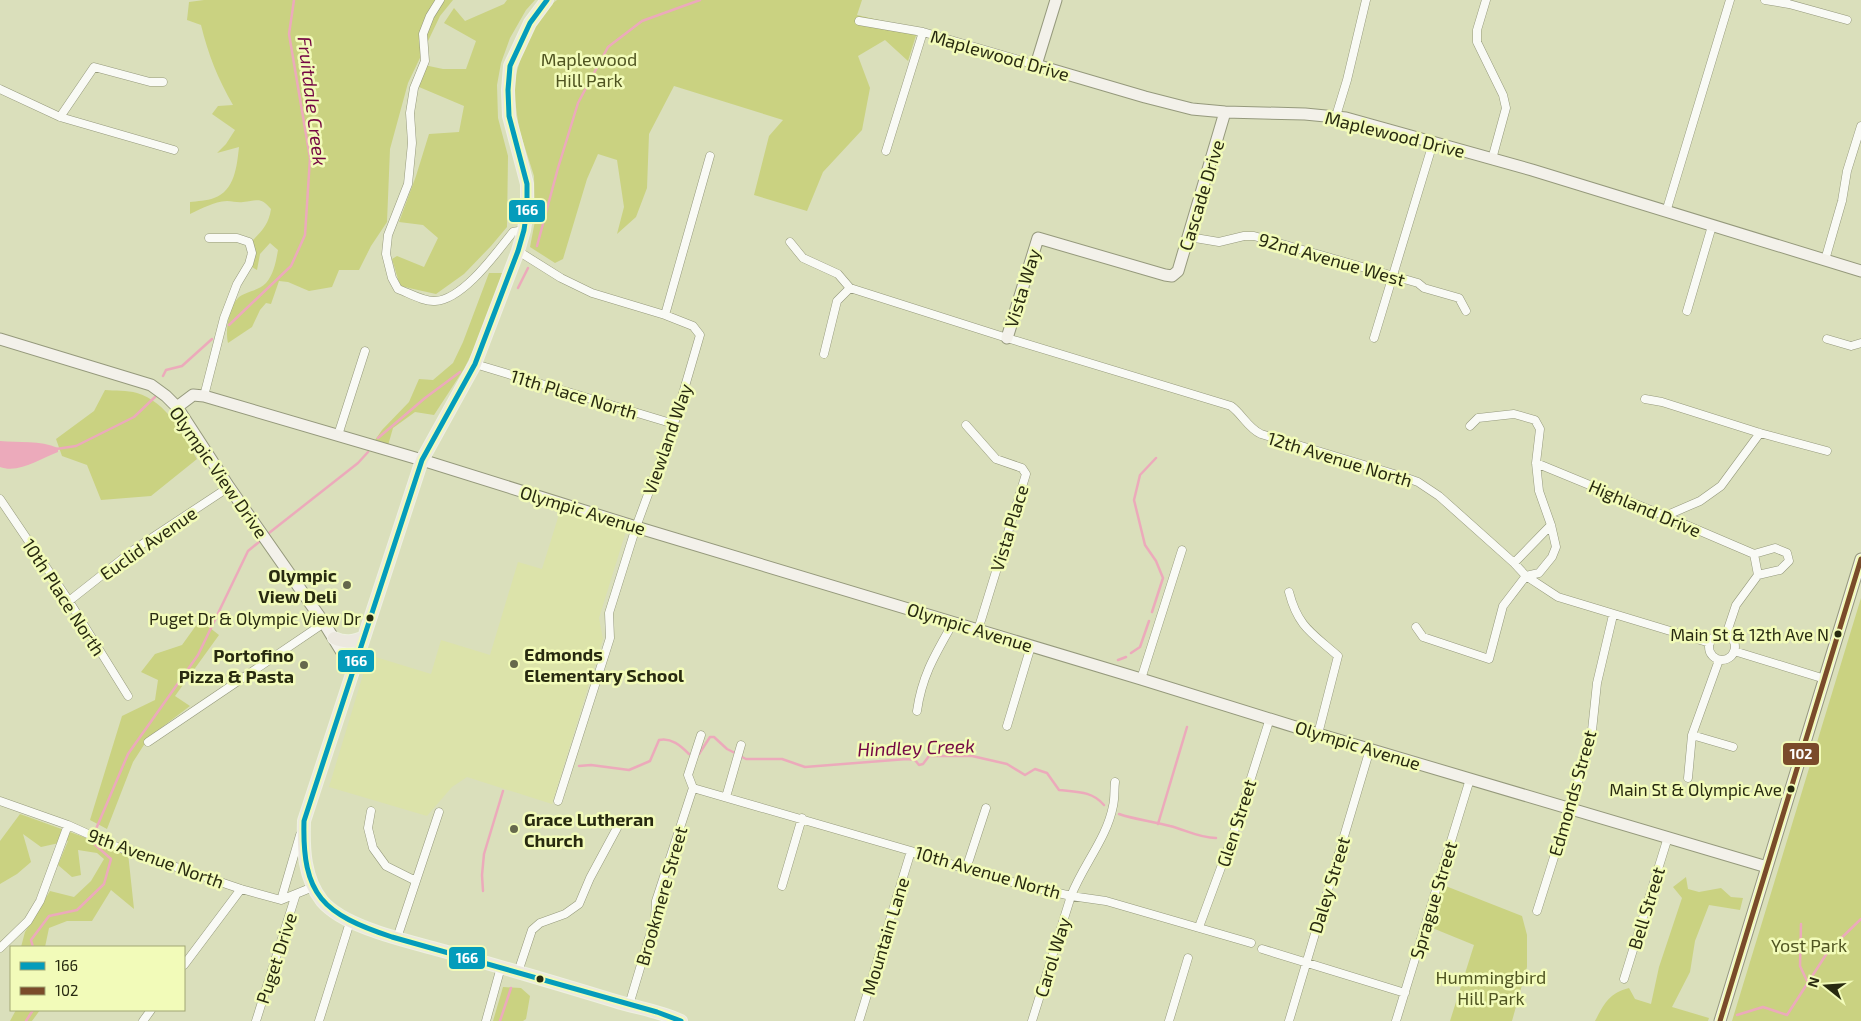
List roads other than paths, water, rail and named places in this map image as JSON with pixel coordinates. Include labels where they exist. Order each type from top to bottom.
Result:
[{"type":"main road","name":"Puget Drive","points":[[304,821],[422,460],[474,364],[518,251],[527,209],[527,184],[510,116],[508,90],[510,66],[530,23],[547,0]]},
{"type":"main road","points":[[334,638],[350,642],[364,637]]},
{"type":"main road","points":[[304,821],[303,848],[308,874],[324,903],[350,922],[397,938],[629,1006],[668,1015],[680,1021]]},
{"type":"street","points":[[440,0],[430,16],[423,34],[425,60],[414,88],[410,113],[412,143],[408,184],[388,235],[386,254],[392,278],[398,289],[436,301],[449,296],[467,285],[513,232],[524,230]]},
{"type":"street","points":[[1036,65],[1056,0]]},
{"type":"street","points":[[1336,116],[1347,80],[1366,0]]},
{"type":"street","points":[[1486,0],[1477,30],[1477,42],[1503,95],[1506,108],[1492,159]]},
{"type":"street","points":[[1666,212],[1730,0]]},
{"type":"street","points":[[1765,0],[1789,4],[1847,20]]},
{"type":"street","name":"Maplewood Drive","points":[[859,21],[922,32],[1175,105],[1225,112],[1336,116],[1492,159],[1861,271]]},
{"type":"street","name":"Maplewood Drive","points":[[886,152],[922,32]]},
{"type":"street","points":[[60,117],[94,67],[150,82],[163,82]]},
{"type":"street","points":[[0,89],[60,117],[174,150]]},
{"type":"street","name":"Cascade Drive","points":[[1038,238],[1172,276],[1178,270],[1225,112]]},
{"type":"street","points":[[1825,260],[1861,126]]},
{"type":"street","points":[[1374,338],[1433,143]]},
{"type":"street","points":[[518,251],[561,278],[592,293],[665,315],[710,156]]},
{"type":"street","points":[[1686,311],[1712,226]]},
{"type":"street","name":"92nd Avenue West","points":[[1188,236],[1219,242],[1244,236],[1254,236],[1392,276],[1459,298],[1466,311]]},
{"type":"street","points":[[177,408],[193,395],[204,396],[224,318],[237,284],[249,264],[252,253],[249,242],[237,238],[209,238]]},
{"type":"street","name":"Vista Way","points":[[1006,338],[1038,238]]},
{"type":"street","name":"12th Avenue North","points":[[790,242],[803,258],[838,274],[850,288],[1230,406],[1238,411],[1251,428],[1261,434],[1418,482],[1439,496],[1526,576],[1558,597],[1710,643]]},
{"type":"street","points":[[824,354],[838,301],[850,288]]},
{"type":"street","name":"Viewland Way","points":[[558,801],[610,638],[609,613],[636,527],[674,424],[700,335],[693,326],[665,315]]},
{"type":"street","points":[[1827,339],[1852,346],[1861,343]]},
{"type":"street","name":"Olympic View Drive","points":[[0,340],[152,385],[166,396],[177,408],[229,487],[324,623],[353,670]]},
{"type":"street","points":[[338,435],[365,351]]},
{"type":"street","name":"11th Place North","points":[[474,364],[674,424]]},
{"type":"street","name":"Olympic Avenue","points":[[204,396],[422,460],[636,527],[1141,678],[1318,734],[1767,867]]},
{"type":"street","points":[[1645,399],[1662,402],[1760,433],[1827,451]]},
{"type":"street","points":[[1416,627],[1423,636],[1489,659],[1503,606],[1526,576],[1539,572],[1552,557],[1556,548],[1540,491],[1536,463],[1540,429],[1535,420],[1514,414],[1478,418],[1470,426]]},
{"type":"street","name":"Vista Place","points":[[966,425],[996,459],[1022,468],[1026,474],[978,630]]},
{"type":"street","points":[[1666,516],[1700,501],[1721,486],[1760,433]]},
{"type":"street","name":"Highland Drive","points":[[1536,463],[1754,554]]},
{"type":"street","name":"Euclid Avenue","points":[[69,601],[135,549],[229,487]]},
{"type":"street","name":"10th Place North","points":[[0,499],[69,601],[128,696]]},
{"type":"street","points":[[1514,563],[1550,525]]},
{"type":"street","points":[[1726,635],[1736,605],[1758,575],[1780,570],[1789,561],[1787,553],[1775,548],[1754,554],[1758,575]]},
{"type":"street","points":[[1141,678],[1182,550]]},
{"type":"street","points":[[1720,1021],[1861,559]]},
{"type":"street","points":[[1289,592],[1294,610],[1302,625],[1338,656],[1318,734]]},
{"type":"street","name":"Edmonds Street","points":[[1537,911],[1591,740],[1597,683],[1614,615]]},
{"type":"street","points":[[148,742],[324,623]]},
{"type":"street","points":[[917,711],[919,692],[925,673],[953,623]]},
{"type":"street","points":[[1726,635],[1733,641],[1734,651],[1727,659],[1719,660],[1710,652],[1710,643],[1715,636],[1726,635]]},
{"type":"street","points":[[1007,726],[1031,646]]},
{"type":"street","points":[[1734,651],[1825,679]]},
{"type":"street","points":[[1688,778],[1692,735],[1719,660]]},
{"type":"street","name":"Glen Street","points":[[1199,927],[1233,835],[1270,718]]},
{"type":"street","points":[[151,729],[156,736]]},
{"type":"street","points":[[693,788],[688,775],[701,735]]},
{"type":"street","points":[[1692,735],[1733,747]]},
{"type":"street","points":[[726,797],[741,745]]},
{"type":"street","name":"Daley Street","points":[[1288,1021],[1370,749]]},
{"type":"street","name":"Sprague Street","points":[[1396,1021],[1470,779]]},
{"type":"street","name":"Carol Way","points":[[1032,1021],[1078,877],[1104,832],[1114,805],[1115,782]]},
{"type":"street","name":"10th Avenue North","points":[[693,788],[802,818],[966,870],[1071,896],[1106,901],[1251,942]]},
{"type":"street","name":"Brookmere Street","points":[[629,1006],[655,918],[656,901],[693,788]]},
{"type":"street","name":"9th Avenue North","points":[[0,801],[68,825],[118,847],[241,890],[281,900]]},
{"type":"street","points":[[966,870],[986,808]]},
{"type":"street","points":[[371,811],[368,828],[373,848],[386,866],[416,880]]},
{"type":"street","points":[[397,938],[439,812]]},
{"type":"street","points":[[782,886],[802,818]]},
{"type":"street","name":"Puget Drive","points":[[281,900],[304,821]]},
{"type":"street","points":[[0,948],[28,921],[40,901],[68,825]]},
{"type":"street","points":[[518,972],[532,930],[540,923],[565,914],[579,904],[590,878],[617,828]]},
{"type":"street","name":"Bell Street","points":[[1624,979],[1668,837]]},
{"type":"street","name":"Mountain Lane","points":[[859,1021],[911,851]]},
{"type":"street","points":[[281,900],[314,887]]},
{"type":"street","points":[[185,964],[241,890]]},
{"type":"street","name":"Puget Drive","points":[[256,1021],[296,894]]},
{"type":"street","points":[[319,1021],[350,922]]},
{"type":"street","points":[[1262,949],[1405,993]]},
{"type":"street","points":[[1168,1021],[1188,958]]},
{"type":"street","points":[[486,1021],[501,967]]},
{"type":"street","points":[[142,1021],[150,1011]]},
{"type":"waterway","name":"Fruitdale Creek","points":[[229,325],[291,266],[305,235],[310,158],[289,34],[294,0]]},
{"type":"waterway","points":[[537,246],[578,103],[608,47],[642,21],[700,0]]},
{"type":"waterway","points":[[518,288],[528,268]]},
{"type":"waterway","name":"Fruitdale Creek","points":[[163,376],[166,370],[182,366],[212,339]]},
{"type":"waterway","points":[[378,438],[425,398],[460,372]]},
{"type":"waterway","name":"Fruitdale Creek","points":[[56,449],[76,446],[134,417],[155,397]]},
{"type":"waterway","points":[[269,533],[358,463],[368,452]]},
{"type":"waterway","name":"Hindley Creek","points":[[1152,612],[1163,578],[1156,561],[1145,545],[1134,500],[1140,475],[1156,458]]},
{"type":"waterway","points":[[96,829],[128,754],[198,655],[248,551],[259,542]]},
{"type":"waterway","name":"Hindley Creek","points":[[1131,653],[1140,647],[1149,621]]},
{"type":"waterway","name":"Hindley Creek","points":[[1118,660],[1126,657]]},
{"type":"waterway","points":[[1158,824],[1187,727]]},
{"type":"waterway","name":"Hindley Creek","points":[[699,754],[710,737],[714,737],[727,749],[735,753]]},
{"type":"waterway","points":[[579,766],[591,765],[629,770],[650,761],[659,740],[663,739],[676,743],[689,754]]},
{"type":"waterway","name":"Hindley Creek","points":[[742,757],[746,759],[782,759],[805,767],[907,759],[915,760],[919,765],[923,764],[929,756],[972,756],[1007,764],[1025,775],[1035,769],[1047,773],[1059,790],[1089,795],[1104,805]]},
{"type":"waterway","points":[[483,891],[484,854],[503,791]]},
{"type":"waterway","name":"Hindley Creek","points":[[1119,814],[1164,824],[1204,837],[1216,838]]},
{"type":"waterway","points":[[33,946],[31,940],[49,916],[77,910],[104,884],[111,859],[92,842]]},
{"type":"waterway","points":[[1737,1015],[1763,1007],[1787,1015],[1829,950],[1861,919]]},
{"type":"waterway","points":[[1801,924],[1800,966],[1808,983]]},
{"type":"waterway","name":"Hindley Creek","points":[[500,1021],[511,988]]},
{"type":"waterway","points":[[26,1021],[32,1011]]},
{"type":"place","name":"Olympic View Deli","points":[[347,585]]},
{"type":"place","name":"Puget Dr & Olympic View Dr","points":[[370,618]]},
{"type":"place","name":"Main St & 12th Ave N","points":[[1838,634]]},
{"type":"place","name":"Edmonds Elementary School","points":[[514,664]]},
{"type":"place","name":"Portofino Pizza & Pasta","points":[[304,665]]},
{"type":"place","name":"Main St & Olympic Ave","points":[[1791,789]]},
{"type":"place","name":"Grace Lutheran Church","points":[[514,829]]},
{"type":"park label","name":"Maplewood Hill Park","points":[[589,69]]},
{"type":"park label","name":"Yost Park","points":[[1809,945]]},
{"type":"park label","name":"Hummingbird Hill Park","points":[[1491,988]]}]
